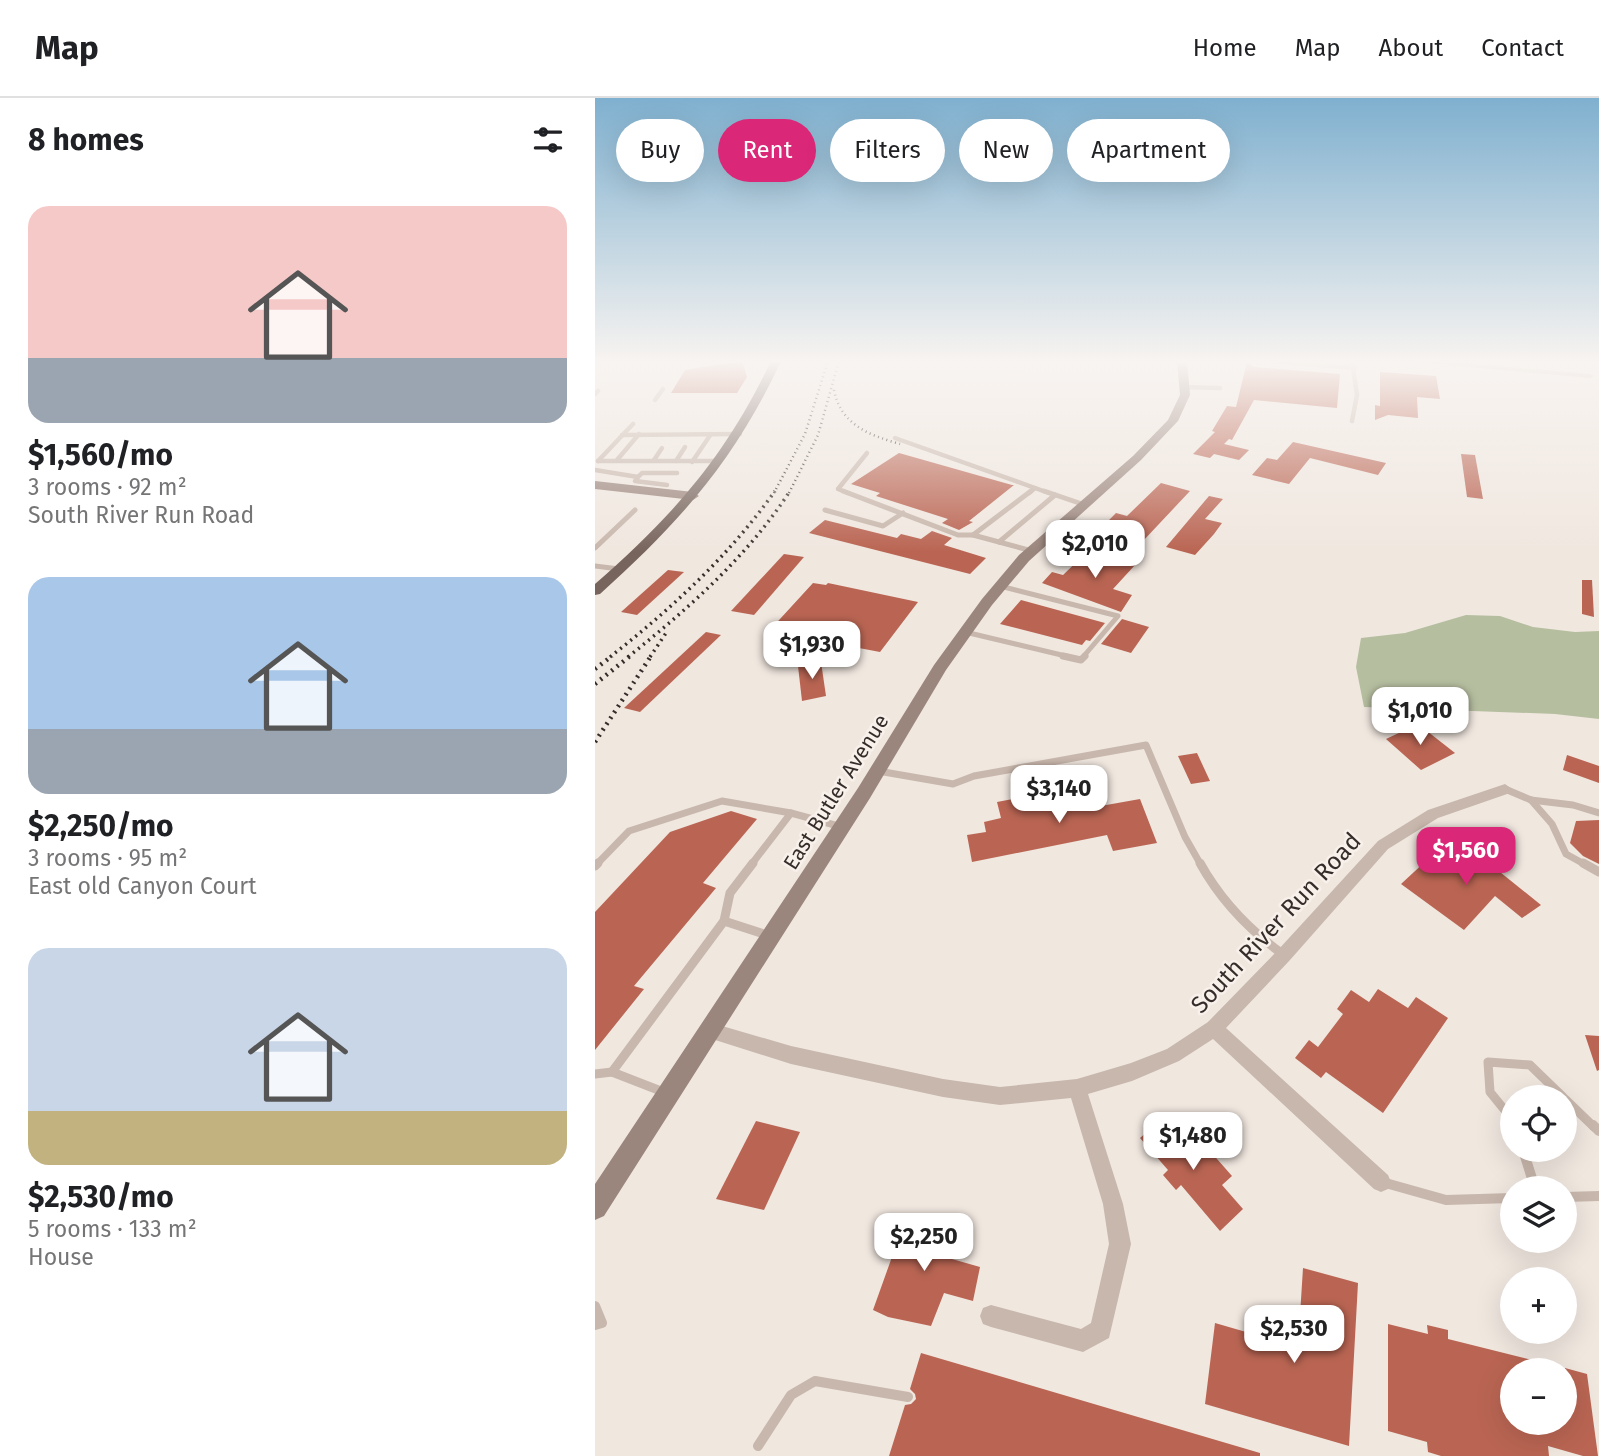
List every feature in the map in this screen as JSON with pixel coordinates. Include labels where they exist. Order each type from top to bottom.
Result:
[{"type":"main road","points":[[595,592],[694,496],[745,424]]},
{"type":"main road","name":"East Butler Avenue","points":[[595,1207],[712,1031],[878,771],[939,668],[965,632],[1000,586],[1032,551],[1169,424]]},
{"type":"main road","points":[[595,485],[670,482],[694,496]]},
{"type":"street","name":"South River Run Road","points":[[712,1031],[791,1055],[943,1088],[1000,1096],[1077,1088],[1132,1072],[1173,1055],[1214,1028],[1285,955],[1383,845],[1433,814],[1505,789]]},
{"type":"street","points":[[1214,1028],[1381,1182]]},
{"type":"street","points":[[991,1317],[1083,1340],[1101,1330],[1120,1244],[1113,1204],[1077,1088]]},
{"type":"lane","points":[[596,463],[633,424]]},
{"type":"lane","points":[[617,460],[639,434]]},
{"type":"lane","points":[[668,441],[674,434]]},
{"type":"lane","points":[[690,440],[695,434]]},
{"type":"lane","points":[[670,482],[642,473],[635,481],[670,482],[711,434]]},
{"type":"lane","points":[[622,435],[740,434]]},
{"type":"lane","points":[[895,438],[1085,505]]},
{"type":"lane","points":[[676,461],[685,447]]},
{"type":"lane","points":[[654,460],[662,448]]},
{"type":"lane","points":[[867,453],[838,489],[958,534],[973,535],[1032,551]]},
{"type":"lane","points":[[633,460],[638,454]]},
{"type":"lane","points":[[596,463],[617,460],[722,460]]},
{"type":"lane","points":[[595,470],[638,477]]},
{"type":"lane","points":[[973,535],[1035,488]]},
{"type":"lane","points":[[999,542],[1055,495]]},
{"type":"lane","points":[[595,548],[635,510]]},
{"type":"lane","points":[[825,510],[883,526],[903,513]]},
{"type":"lane","points":[[595,566],[620,570]]},
{"type":"lane","points":[[965,632],[1081,660],[1118,617],[1000,586]]},
{"type":"lane","points":[[878,771],[953,784],[974,776],[1146,745],[1185,837],[1217,894],[1260,938],[1285,955]]},
{"type":"lane","points":[[1505,789],[1531,800],[1573,805],[1599,813]]},
{"type":"lane","points":[[1531,800],[1552,824],[1566,854],[1599,872]]},
{"type":"lane","points":[[595,866],[629,831],[722,802],[791,813],[842,827]]},
{"type":"lane","points":[[612,1072],[724,922],[730,893],[791,813]]},
{"type":"lane","points":[[724,922],[772,937]]},
{"type":"lane","points":[[1500,1104],[1490,1092],[1488,1062],[1530,1065],[1551,1085]]},
{"type":"lane","points":[[595,1074],[612,1072],[670,1094]]},
{"type":"lane","points":[[1577,1110],[1599,1131]]},
{"type":"lane","points":[[1381,1182],[1446,1199],[1500,1198]]},
{"type":"lane","points":[[1577,1197],[1599,1196]]},
{"type":"lane","points":[[595,1306],[602,1323],[595,1325]]},
{"type":"lane","points":[[758,1446],[791,1395],[815,1381],[908,1397]]},
{"type":"green space","points":[[1466,615],[1500,616],[1533,627],[1575,632],[1599,631],[1599,719],[1555,714],[1364,707],[1356,667],[1361,638],[1405,633]]},
{"type":"building","points":[[1216,424],[1241,424],[1232,440],[1229,439],[1224,444],[1249,450],[1239,460],[1214,454],[1210,458],[1193,454],[1215,432],[1212,431]]},
{"type":"building","points":[[1293,442],[1386,463],[1378,475],[1310,458],[1289,484],[1252,475],[1267,458],[1277,460]]},
{"type":"building","points":[[899,453],[1014,485],[969,521],[973,522],[959,530],[942,523],[948,519],[876,496],[880,493],[851,484]]},
{"type":"building","points":[[1461,454],[1475,455],[1483,499],[1467,497]]},
{"type":"building","points":[[1161,483],[1190,491],[1143,541],[1124,535],[1120,532],[1122,530],[1104,525],[1116,513],[1127,516]]},
{"type":"building","points":[[1209,496],[1223,499],[1205,519],[1222,523],[1214,534],[1195,555],[1166,547]]},
{"type":"building","points":[[825,520],[897,538],[901,534],[921,539],[932,531],[952,538],[944,545],[986,558],[970,574],[809,533]]},
{"type":"building","points":[[1088,551],[1135,565],[1113,589],[1132,595],[1121,612],[1042,583],[1052,572],[1063,575]]},
{"type":"building","points":[[784,554],[804,557],[754,615],[731,611]]},
{"type":"building","points":[[668,570],[684,572],[637,615],[621,612]]},
{"type":"building","points":[[1582,580],[1592,580],[1594,617],[1582,614]]},
{"type":"building","points":[[813,583],[828,583],[918,602],[880,652],[769,631]]},
{"type":"building","points":[[1021,600],[1105,623],[1090,641],[1086,640],[1082,645],[1000,624]]},
{"type":"building","points":[[1122,619],[1149,627],[1131,653],[1101,644]]},
{"type":"building","points":[[706,632],[721,635],[640,712],[624,708]]},
{"type":"building","points":[[821,662],[826,696],[802,701],[798,666]]},
{"type":"building","points":[[1418,724],[1455,753],[1421,770],[1386,739]]},
{"type":"building","points":[[1197,753],[1210,781],[1191,784],[1178,756]]},
{"type":"building","points":[[1567,755],[1599,766],[1599,783],[1563,770]]},
{"type":"building","points":[[1077,787],[1084,809],[1140,799],[1157,843],[1113,851],[1107,835],[972,862],[967,835],[986,832],[984,822],[1001,818],[997,802]]},
{"type":"building","points":[[731,811],[757,819],[703,883],[716,888],[634,986],[644,989],[595,1050],[595,912],[670,832]]},
{"type":"building","points":[[1599,820],[1599,864],[1583,856],[1570,843],[1576,821]]},
{"type":"building","points":[[1464,843],[1541,905],[1522,918],[1495,896],[1464,930],[1401,884],[1428,859],[1434,863]]},
{"type":"building","points":[[1378,989],[1408,1008],[1416,997],[1448,1018],[1383,1113],[1326,1072],[1321,1078],[1295,1058],[1309,1040],[1318,1047],[1343,1014],[1337,1009],[1351,990],[1369,1002]]},
{"type":"building","points":[[1585,1035],[1599,1036],[1597,1071]]},
{"type":"building","points":[[1165,1116],[1202,1157],[1210,1151],[1232,1176],[1222,1185],[1243,1209],[1220,1231],[1181,1185],[1176,1190],[1163,1175],[1168,1170],[1140,1138]]},
{"type":"building","points":[[756,1121],[800,1132],[764,1210],[716,1199]]},
{"type":"building","points":[[907,1215],[961,1230],[952,1259],[980,1267],[973,1301],[944,1293],[931,1326],[888,1317],[873,1310]]},
{"type":"building","points":[[1303,1268],[1358,1283],[1349,1446],[1205,1404],[1215,1323],[1298,1347]]},
{"type":"building","points":[[1388,1324],[1428,1334],[1427,1325],[1448,1330],[1448,1339],[1524,1358],[1500,1358],[1500,1435],[1577,1435],[1577,1371],[1587,1374],[1598,1456],[1583,1456],[1548,1446],[1549,1456],[1441,1456],[1428,1452],[1427,1442],[1388,1431]]},
{"type":"building","points":[[921,1353],[1260,1453],[1260,1456],[889,1456],[905,1405],[916,1399],[910,1389]]},
{"type":"railway","points":[[774,493],[808,424]]},
{"type":"railway","points":[[790,491],[821,424]]},
{"type":"railway","points":[[855,424],[878,437],[900,444]]},
{"type":"railway","points":[[610,657],[699,580],[739,537],[775,491]]},
{"type":"railway","points":[[628,657],[673,620],[736,560],[790,491]]},
{"type":"railway","points":[[650,657],[666,633]]},
{"type":"railway","points":[[595,669],[612,656]]},
{"type":"railway","points":[[595,684],[630,656]]},
{"type":"railway","points":[[595,742],[651,656]]}]
